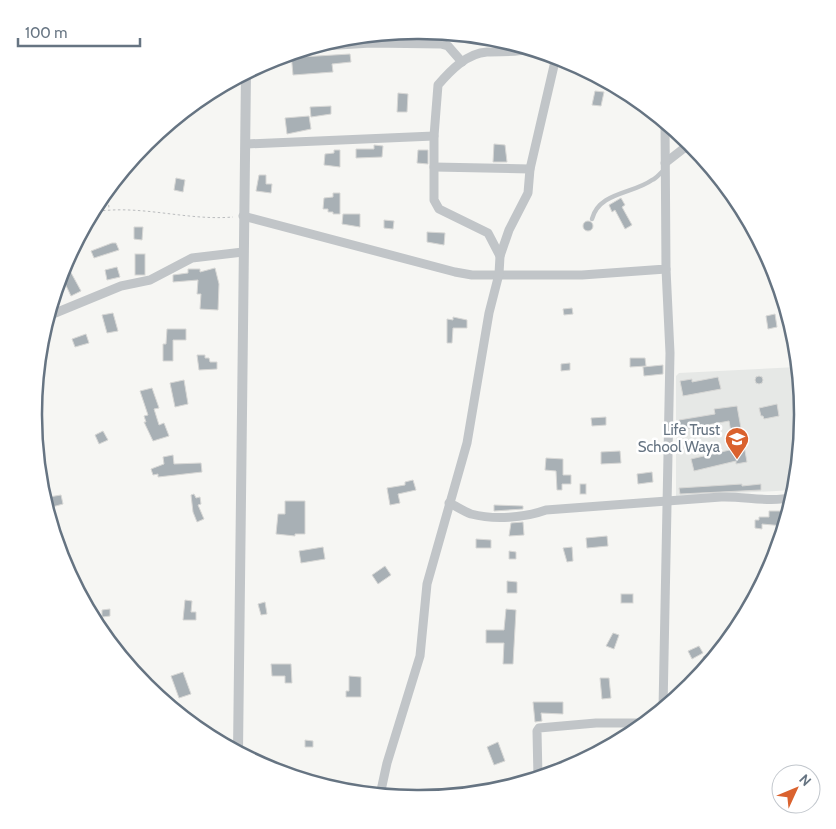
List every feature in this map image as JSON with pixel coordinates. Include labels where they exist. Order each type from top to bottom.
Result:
[{"type":"street","points":[[358,44],[441,44],[448,46],[462,62]]},
{"type":"street","points":[[500,256],[488,233],[439,209],[435,204],[434,136],[438,84],[462,62],[485,52],[515,52]]},
{"type":"street","points":[[381,788],[387,762],[420,656],[424,602],[449,503],[467,443],[489,314],[499,274],[500,256],[509,230],[528,192],[530,169],[554,64]]},
{"type":"street","points":[[238,744],[246,81]]},
{"type":"street","points":[[663,699],[670,352],[666,269],[665,131]]},
{"type":"street","points":[[246,144],[434,136]]},
{"type":"street","points":[[665,166],[684,149]]},
{"type":"street","points":[[434,167],[530,169]]},
{"type":"street","points":[[243,216],[472,275],[582,275],[666,269]]},
{"type":"street","points":[[56,313],[121,286],[150,280],[192,258],[243,252]]},
{"type":"street","points":[[449,503],[471,514],[515,516],[531,515],[546,510],[668,503],[721,497],[784,499]]},
{"type":"street","points":[[538,770],[537,731],[539,728],[596,723],[633,723]]},
{"type":"lane","points":[[592,220],[594,213],[606,200],[652,181],[665,166]]},
{"type":"path","points":[[108,203],[109,209]]},
{"type":"path","points":[[104,210],[137,209],[201,218],[243,216]]},
{"type":"shaded area","name":"Life Trust School Waya","points":[[791,367],[794,414],[791,464],[786,490],[676,496],[676,376],[679,373]]},
{"type":"building","points":[[350,54],[351,62],[332,64],[333,72],[293,75],[292,61],[305,57]]},
{"type":"building","points":[[595,91],[604,92],[601,106],[592,105]]},
{"type":"building","points":[[398,93],[408,94],[407,112],[397,112]]},
{"type":"building","points":[[331,106],[331,114],[311,117],[310,107]]},
{"type":"building","points":[[309,116],[311,129],[287,134],[285,118]]},
{"type":"building","points":[[494,144],[505,145],[507,162],[493,162]]},
{"type":"building","points":[[374,145],[383,146],[382,157],[356,158],[356,149],[374,149]]},
{"type":"building","points":[[334,150],[340,150],[340,167],[324,165],[325,154],[334,153]]},
{"type":"building","points":[[418,150],[428,150],[428,164],[417,163]]},
{"type":"building","points":[[259,175],[266,175],[266,184],[272,184],[271,193],[256,191]]},
{"type":"building","points":[[176,178],[185,180],[183,192],[174,190]]},
{"type":"building","points":[[333,193],[340,193],[340,214],[333,214],[333,212],[328,212],[328,209],[323,209],[324,198],[333,197]]},
{"type":"building","points":[[621,198],[625,205],[622,207],[632,225],[625,229],[615,210],[612,212],[609,205]]},
{"type":"building","points":[[343,214],[360,214],[360,227],[342,224]]},
{"type":"building","points":[[384,220],[394,221],[393,229],[384,228]]},
{"type":"building","points":[[586,221],[590,221],[593,226],[592,230],[586,231],[583,228],[583,224]]},
{"type":"building","points":[[134,227],[143,227],[142,240],[134,239]]},
{"type":"building","points":[[427,232],[445,233],[444,245],[427,242]]},
{"type":"building","points":[[116,243],[119,250],[94,258],[91,251]]},
{"type":"building","points":[[135,254],[145,254],[145,275],[135,275]]},
{"type":"building","points":[[117,267],[120,277],[107,280],[105,270]]},
{"type":"building","points":[[215,268],[219,284],[218,310],[200,309],[201,294],[197,294],[198,280],[173,282],[173,275],[188,273],[188,269],[200,269],[200,272]]},
{"type":"building","points":[[71,272],[81,291],[71,296],[66,285]]},
{"type":"building","points":[[572,308],[573,314],[564,315],[563,309]]},
{"type":"building","points":[[113,313],[118,331],[107,333],[102,315]]},
{"type":"building","points":[[775,314],[777,327],[768,329],[766,316]]},
{"type":"building","points":[[453,317],[467,320],[467,328],[453,328],[452,343],[447,343],[447,319],[453,320]]},
{"type":"building","points":[[167,329],[186,329],[186,340],[173,340],[173,361],[163,361],[163,344],[166,344]]},
{"type":"building","points":[[86,334],[89,343],[75,347],[72,339]]},
{"type":"building","points":[[197,355],[205,355],[205,358],[209,358],[210,362],[217,362],[217,369],[199,370]]},
{"type":"building","points":[[630,358],[645,358],[646,366],[630,367]]},
{"type":"building","points":[[570,363],[570,370],[561,371],[561,364]]},
{"type":"building","points":[[663,365],[663,374],[644,376],[643,367]]},
{"type":"building","points":[[759,376],[763,380],[759,384],[755,380]]},
{"type":"building","points":[[718,377],[721,389],[683,396],[680,381],[692,379],[692,382]]},
{"type":"building","points":[[184,380],[188,404],[175,407],[170,383]]},
{"type":"building","points":[[152,388],[159,408],[154,409],[159,425],[164,423],[169,436],[153,441],[144,422],[146,422],[144,416],[148,415],[140,391]]},
{"type":"building","points":[[777,404],[779,416],[764,419],[761,416],[759,408]]},
{"type":"building","points":[[737,406],[747,462],[736,464],[736,461],[694,471],[691,459],[734,449],[729,421],[681,430],[679,420],[715,414],[714,409]]},
{"type":"building","points":[[606,417],[606,425],[592,426],[591,418]]},
{"type":"building","points":[[103,431],[108,440],[99,444],[95,435]]},
{"type":"building","points":[[620,451],[621,463],[601,464],[601,452]]},
{"type":"building","points":[[173,455],[174,464],[201,463],[202,472],[158,477],[158,474],[153,475],[151,469],[164,464],[163,457]]},
{"type":"building","points":[[546,458],[563,459],[563,475],[571,475],[571,484],[562,484],[562,490],[557,490],[556,471],[545,470]]},
{"type":"building","points":[[652,472],[653,482],[638,484],[637,474]]},
{"type":"building","points":[[413,480],[416,490],[398,494],[400,503],[390,505],[387,488],[405,485],[405,482]]},
{"type":"building","points":[[580,484],[586,484],[586,494],[580,494]]},
{"type":"building","points":[[742,484],[742,486],[761,484],[761,490],[680,494],[679,488]]},
{"type":"building","points":[[194,494],[196,498],[200,497],[201,504],[198,505],[204,519],[197,522],[193,512],[191,495]]},
{"type":"building","points":[[61,495],[63,504],[54,507],[51,497]]},
{"type":"building","points":[[285,501],[305,501],[305,534],[295,534],[295,536],[276,534],[278,514],[285,514]]},
{"type":"building","points":[[494,505],[523,506],[523,509],[494,511]]},
{"type":"building","points":[[769,511],[781,511],[777,525],[762,524],[762,529],[755,528],[755,520],[759,520],[759,517],[769,517]]},
{"type":"building","points":[[523,522],[524,535],[509,536],[511,523]]},
{"type":"building","points":[[607,536],[608,546],[587,548],[586,538]]},
{"type":"building","points":[[476,539],[491,540],[491,548],[476,548]]},
{"type":"building","points":[[323,547],[325,559],[301,563],[299,551]]},
{"type":"building","points":[[572,547],[573,561],[567,562],[563,548]]},
{"type":"building","points":[[509,551],[516,552],[516,559],[509,559]]},
{"type":"building","points":[[385,566],[391,575],[378,584],[372,575]]},
{"type":"building","points":[[507,581],[517,582],[517,593],[507,593]]},
{"type":"building","points":[[621,594],[633,594],[633,603],[621,603]]},
{"type":"building","points":[[185,600],[192,601],[191,612],[196,612],[196,620],[183,620]]},
{"type":"building","points":[[265,602],[267,614],[261,615],[258,604]]},
{"type":"building","points":[[110,609],[110,616],[102,617],[102,610]]},
{"type":"building","points":[[506,609],[516,610],[513,664],[503,664],[504,643],[486,643],[486,630],[504,630]]},
{"type":"building","points":[[613,633],[619,635],[614,649],[606,646]]},
{"type":"building","points":[[699,646],[703,653],[692,659],[688,651]]},
{"type":"building","points":[[271,664],[291,664],[292,683],[285,683],[285,676],[272,676]]},
{"type":"building","points":[[183,672],[191,694],[179,698],[171,676]]},
{"type":"building","points":[[349,676],[361,677],[361,697],[346,697],[346,691],[349,691]]},
{"type":"building","points":[[600,678],[609,678],[611,698],[602,699]]},
{"type":"building","points":[[533,702],[563,702],[563,714],[541,713],[542,721],[535,722]]},
{"type":"building","points":[[305,740],[313,741],[313,747],[305,747]]},
{"type":"building","points":[[498,742],[505,761],[494,765],[487,747]]},
{"type":"place","name":"Life Trust School Waya","points":[[737,460]]}]
